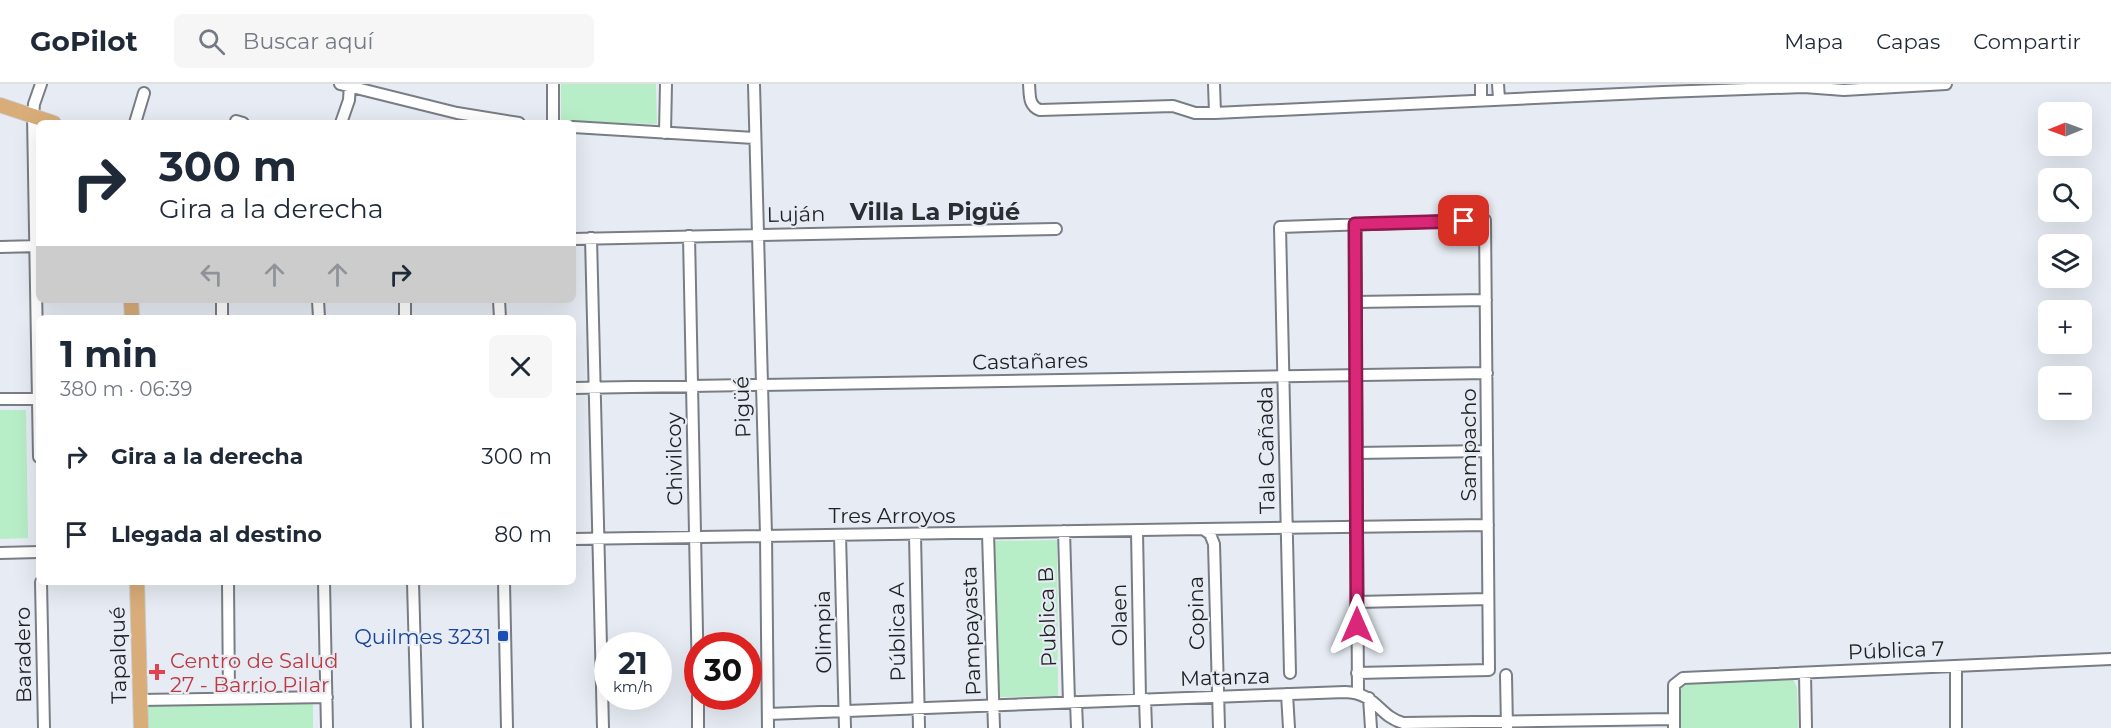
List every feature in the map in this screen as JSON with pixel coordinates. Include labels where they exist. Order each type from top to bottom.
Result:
[{"type":"main road","points":[[0,105],[45,120]]},
{"type":"main road","name":"Tapalqué","points":[[138,585],[141,728]]},
{"type":"street","points":[[36,214],[33,116],[34,104],[41,84]]},
{"type":"street","points":[[553,84],[553,120]]},
{"type":"street","points":[[665,133],[666,84]]},
{"type":"street","name":"Pigüé","points":[[754,84],[766,535],[768,728]]},
{"type":"street","points":[[1029,84],[1031,103],[1040,110],[1173,106],[1196,113],[1481,100],[1663,88],[1946,84]]},
{"type":"street","points":[[1214,84],[1215,113]]},
{"type":"street","points":[[1481,84],[1481,100]]},
{"type":"street","points":[[1498,84],[1498,99]]},
{"type":"street","points":[[1804,87],[1817,84]]},
{"type":"street","points":[[341,120],[347,85],[367,88],[487,120]]},
{"type":"street","points":[[136,120],[144,93]]},
{"type":"street","points":[[576,127],[754,138]]},
{"type":"street","name":"Sampacho","points":[[1355,224],[1485,220],[1488,525],[1488,669],[1357,673]]},
{"type":"street","points":[[1355,224],[1358,692]]},
{"type":"street","name":"Tala Cañada","points":[[1290,673],[1280,227],[1355,224]]},
{"type":"street","name":"Luján","points":[[576,239],[1056,229]]},
{"type":"street","name":"Chivilcoy","points":[[689,236],[697,632]]},
{"type":"street","points":[[591,238],[603,728]]},
{"type":"street","points":[[0,247],[36,246]]},
{"type":"street","points":[[1355,302],[1486,300]]},
{"type":"street","name":"Castañares","points":[[576,388],[1487,373]]},
{"type":"street","points":[[0,399],[36,399]]},
{"type":"street","points":[[1356,453],[1487,451]]},
{"type":"street","name":"Tres Arroyos","points":[[576,539],[1064,531],[1206,532],[1287,528],[1488,525]]},
{"type":"street","name":"Publica B","points":[[1064,531],[1072,702],[1077,728]]},
{"type":"street","name":"Olaen","points":[[1137,531],[1146,728]]},
{"type":"street","name":"Copina","points":[[1206,532],[1214,543],[1219,728]]},
{"type":"street","name":"Pública A","points":[[915,534],[920,728]]},
{"type":"street","name":"Pampayasta","points":[[988,534],[994,728]]},
{"type":"street","name":"Olimpia","points":[[840,535],[844,728]]},
{"type":"street","points":[[0,553],[36,552]]},
{"type":"street","name":"Baradero","points":[[41,585],[44,728]]},
{"type":"street","points":[[228,585],[229,698]]},
{"type":"street","points":[[324,585],[327,728]]},
{"type":"street","points":[[413,585],[417,728]]},
{"type":"street","points":[[504,585],[507,728]]},
{"type":"street","points":[[1357,602],[1488,599]]},
{"type":"street","name":"Pública 7","points":[[1674,723],[1674,685],[1683,678],[2111,659]]},
{"type":"street","points":[[1956,667],[1956,728]]},
{"type":"street","points":[[1805,673],[1806,728]]},
{"type":"street","points":[[1506,675],[1507,725]]},
{"type":"street","name":"Matanza","points":[[768,714],[1358,692],[1370,698],[1395,721],[1403,723],[1507,725],[1674,723]]},
{"type":"street","points":[[1287,694],[1289,728]]},
{"type":"street","points":[[140,700],[327,697]]},
{"type":"street","points":[[1370,698],[1371,728]]},
{"type":"street","points":[[698,710],[698,728]]},
{"type":"green space","points":[[561,84],[656,84],[657,124],[561,120]]},
{"type":"green space","points":[[0,410],[26,410],[28,538],[0,539]]},
{"type":"green space","points":[[1057,540],[1058,696],[995,697],[993,541]]},
{"type":"green space","points":[[1793,679],[1797,688],[1798,728],[1678,728],[1674,685],[1687,682]]},
{"type":"green space","points":[[313,702],[313,728],[140,728],[140,705]]},
{"type":"place","name":"Quilmes 3231","points":[[503,636]]},
{"type":"place","name":"Centro de Salud 27 - Barrio Pilar","points":[[157,672]]},
{"type":"district","name":"Villa La Pigüé","points":[[935,211]]},
{"type":"route","points":[[1357,625],[1355,224],[1464,221]]}]
